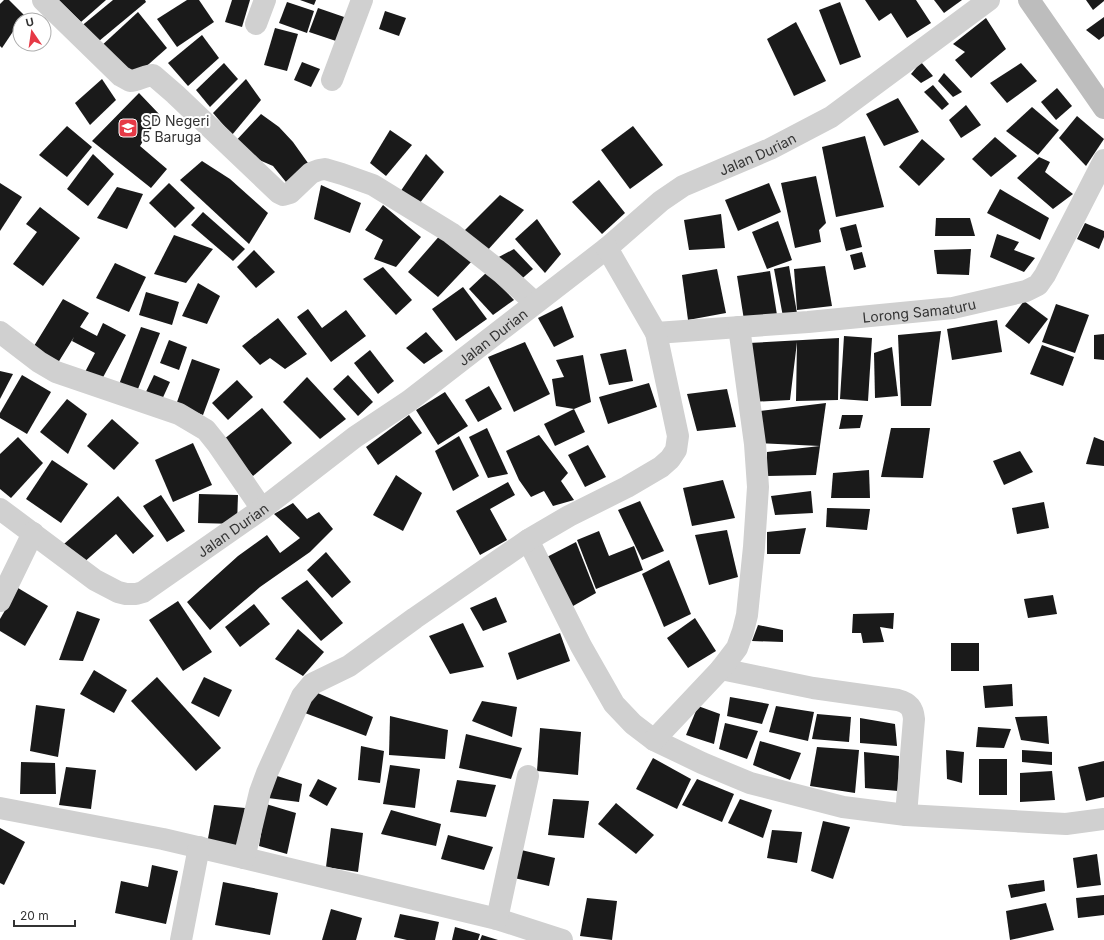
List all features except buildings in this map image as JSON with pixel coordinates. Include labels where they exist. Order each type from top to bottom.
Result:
[{"type":"main road","points":[[1029,0],[1104,108]]},
{"type":"main road","points":[[1047,0],[1104,89]]},
{"type":"street","points":[[43,0],[121,76],[130,81],[140,80],[153,75],[279,193],[283,195],[290,193],[311,173],[319,170],[342,174],[373,185],[450,232],[536,303]]},
{"type":"street","points":[[256,24],[265,0]]},
{"type":"street","points":[[332,80],[362,0]]},
{"type":"street","name":"Jalan Durian","points":[[0,509],[95,580],[118,592],[136,594],[150,587],[262,509],[355,437],[409,401],[607,248],[661,201],[683,186],[770,149],[831,118],[988,0]]},
{"type":"street","name":"Lorong Samaturu","points":[[656,333],[808,322],[953,308],[1034,288],[1045,275],[1104,160]]},
{"type":"street","points":[[244,858],[260,792],[267,773],[302,696],[312,684],[349,666],[415,618],[528,540],[569,516],[627,487],[661,467],[670,459],[676,450],[678,436],[656,333],[607,248]]},
{"type":"street","points":[[654,740],[721,669],[737,648],[747,615],[757,514],[758,487],[755,444],[739,327]]},
{"type":"street","points":[[0,332],[39,362],[56,372],[179,414],[206,430],[262,509]]},
{"type":"street","points":[[0,601],[33,533]]},
{"type":"street","points":[[528,540],[581,646],[614,704],[633,724],[654,740],[702,763],[750,783],[843,807],[906,815],[1066,824],[1104,819]]},
{"type":"street","points":[[721,669],[813,688],[906,702],[912,708],[914,719],[906,815]]},
{"type":"street","points":[[497,919],[528,776]]},
{"type":"street","points":[[0,808],[163,839],[244,858],[497,919],[562,940]]},
{"type":"street","points":[[181,940],[199,848]]},
{"type":"place","name":"SD Negeri 5 Baruga","points":[[128,128]]}]
